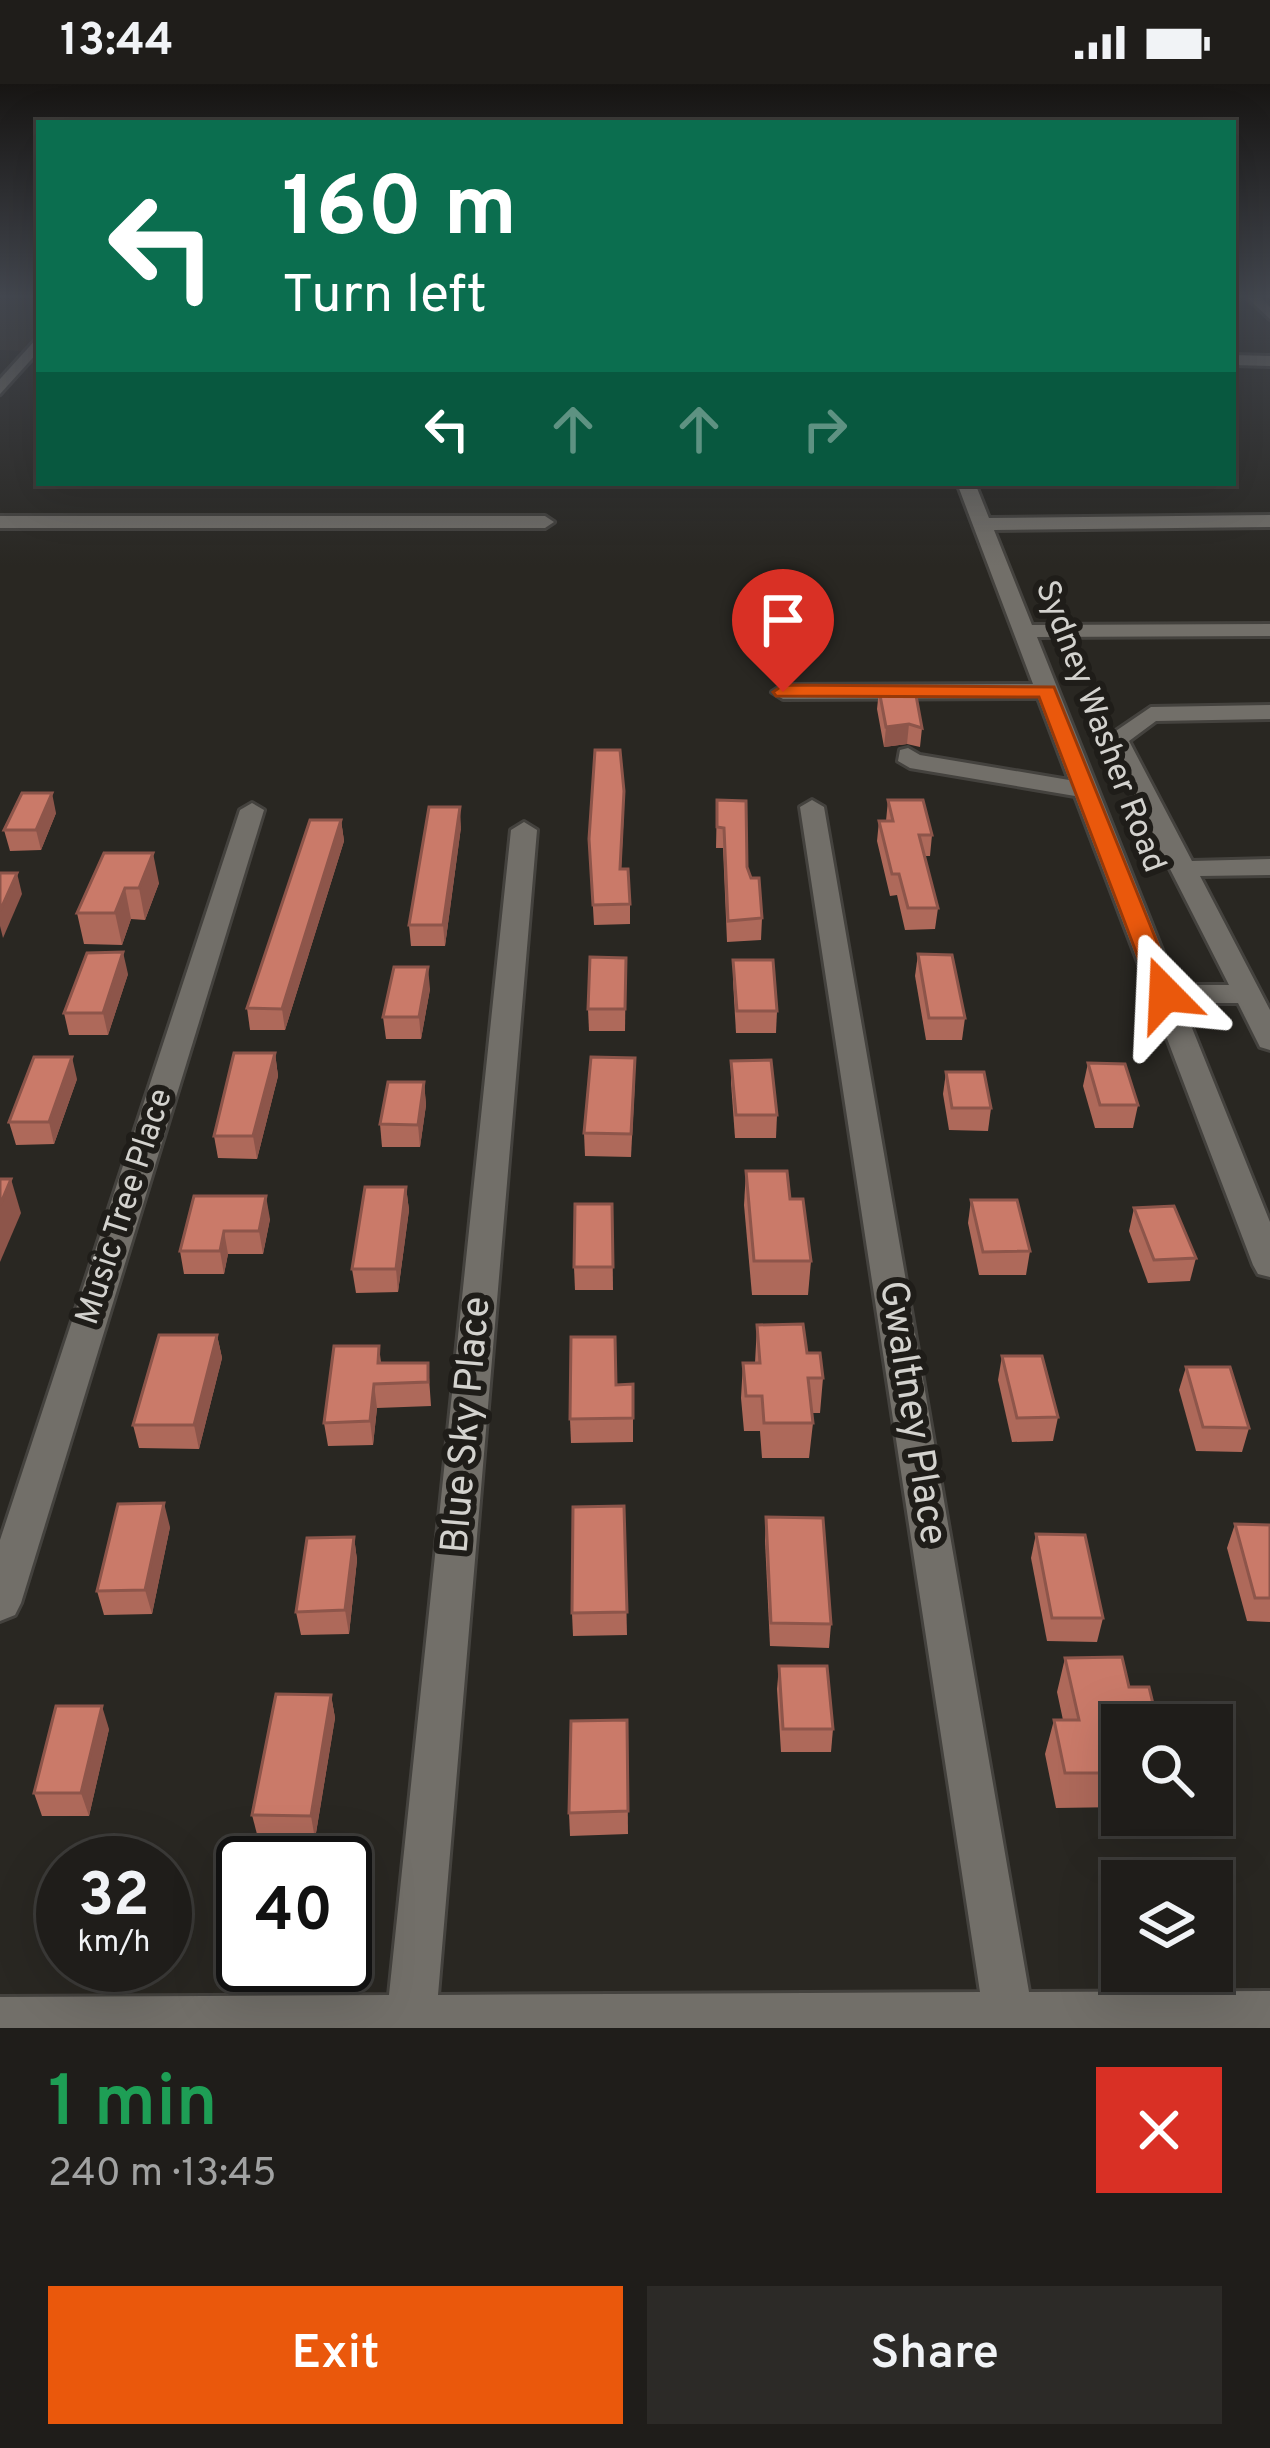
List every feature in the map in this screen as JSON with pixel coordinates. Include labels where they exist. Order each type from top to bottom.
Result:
[{"type":"street","name":"Sydney Washer Road","points":[[967,486],[1270,1264]]},
{"type":"street","points":[[982,524],[1270,521]]},
{"type":"street","points":[[0,522],[545,522]]},
{"type":"street","points":[[1023,631],[1270,630]]},
{"type":"street","points":[[783,692],[1047,691]]},
{"type":"street","points":[[1270,712],[1151,714],[1116,739],[1270,1041]]},
{"type":"street","points":[[908,755],[910,761],[1085,790]]},
{"type":"street","name":"Gwaltney Place","points":[[812,807],[1009,2019]]},
{"type":"street","name":"Music Tree Place","points":[[0,1604],[252,810]]},
{"type":"street","name":"Blue Sky Place","points":[[411,2021],[524,830]]},
{"type":"street","points":[[1183,869],[1270,867]]},
{"type":"street","points":[[1165,994],[1248,994]]},
{"type":"street","points":[[0,2022],[1270,2016]]},
{"type":"building","points":[[879,690],[915,690],[922,728],[909,724],[886,727]]},
{"type":"building","points":[[595,750],[620,750],[624,791],[620,869],[628,869],[630,904],[593,905],[589,839]]},
{"type":"building","points":[[22,793],[52,793],[36,830],[4,830]]},
{"type":"building","points":[[717,800],[746,801],[747,867],[751,878],[759,878],[762,918],[728,921],[724,828],[717,827]]},
{"type":"building","points":[[888,800],[923,800],[932,835],[919,835],[938,908],[908,908],[899,874],[892,874],[879,821],[893,821]]},
{"type":"building","points":[[429,807],[460,807],[443,925],[409,925]]},
{"type":"building","points":[[310,820],[341,820],[282,1009],[247,1008]]},
{"type":"building","points":[[104,853],[153,853],[139,888],[125,888],[115,913],[77,913]]},
{"type":"building","points":[[0,873],[17,873],[0,911]]},
{"type":"building","points":[[123,952],[103,1013],[64,1013],[87,953]]},
{"type":"building","points":[[918,954],[952,955],[965,1018],[929,1018]]},
{"type":"building","points":[[590,957],[626,958],[625,1009],[588,1009]]},
{"type":"building","points":[[733,960],[773,960],[777,1011],[737,1011]]},
{"type":"building","points":[[394,967],[428,967],[419,1017],[383,1017]]},
{"type":"building","points":[[234,1053],[275,1053],[253,1136],[214,1136]]},
{"type":"building","points":[[34,1057],[72,1057],[49,1122],[9,1122]]},
{"type":"building","points":[[591,1057],[635,1058],[631,1134],[584,1133]]},
{"type":"building","points":[[771,1060],[777,1115],[736,1115],[731,1061]]},
{"type":"building","points":[[1088,1063],[1125,1064],[1138,1105],[1100,1105]]},
{"type":"building","points":[[946,1072],[984,1072],[991,1108],[952,1108]]},
{"type":"building","points":[[388,1082],[424,1082],[418,1125],[380,1124]]},
{"type":"building","points":[[746,1171],[787,1171],[790,1199],[803,1199],[811,1261],[754,1261]]},
{"type":"building","points":[[0,1179],[11,1179],[0,1205]]},
{"type":"building","points":[[365,1187],[406,1187],[396,1269],[352,1269]]},
{"type":"building","points":[[194,1196],[266,1196],[259,1231],[224,1231],[220,1251],[180,1251]]},
{"type":"building","points":[[971,1200],[1017,1200],[1030,1251],[983,1252]]},
{"type":"building","points":[[575,1204],[612,1204],[613,1267],[574,1267]]},
{"type":"building","points":[[1174,1206],[1196,1258],[1154,1260],[1134,1208]]},
{"type":"building","points":[[803,1324],[807,1353],[820,1353],[823,1378],[808,1378],[813,1423],[764,1423],[762,1396],[746,1396],[743,1363],[760,1363],[757,1325]]},
{"type":"building","points":[[159,1335],[217,1335],[194,1425],[133,1425]]},
{"type":"building","points":[[571,1337],[615,1337],[616,1385],[633,1384],[633,1418],[570,1419]]},
{"type":"building","points":[[334,1346],[379,1346],[378,1363],[428,1363],[428,1382],[374,1384],[370,1421],[324,1423]]},
{"type":"building","points":[[1002,1356],[1042,1356],[1058,1417],[1017,1418]]},
{"type":"building","points":[[1186,1367],[1230,1367],[1249,1428],[1203,1427]]},
{"type":"building","points":[[164,1503],[145,1590],[97,1591],[118,1504]]},
{"type":"building","points":[[624,1506],[627,1612],[572,1613],[573,1507]]},
{"type":"building","points":[[766,1517],[823,1518],[831,1624],[771,1623]]},
{"type":"building","points":[[1235,1524],[1270,1525],[1270,1598],[1255,1598]]},
{"type":"building","points":[[1036,1534],[1085,1535],[1103,1618],[1052,1618]]},
{"type":"building","points":[[354,1537],[345,1610],[296,1612],[307,1538]]},
{"type":"building","points":[[1122,1657],[1129,1687],[1149,1687],[1153,1704],[1101,1704],[1101,1773],[1065,1773],[1054,1720],[1079,1720],[1065,1658]]},
{"type":"building","points":[[779,1666],[827,1666],[833,1729],[783,1729]]},
{"type":"building","points":[[276,1694],[331,1695],[311,1816],[252,1815]]},
{"type":"building","points":[[56,1706],[102,1706],[81,1793],[34,1793]]},
{"type":"building","points":[[627,1720],[628,1811],[569,1813],[571,1721]]},
{"type":"route","points":[[783,692],[1047,691],[1165,994]]}]
